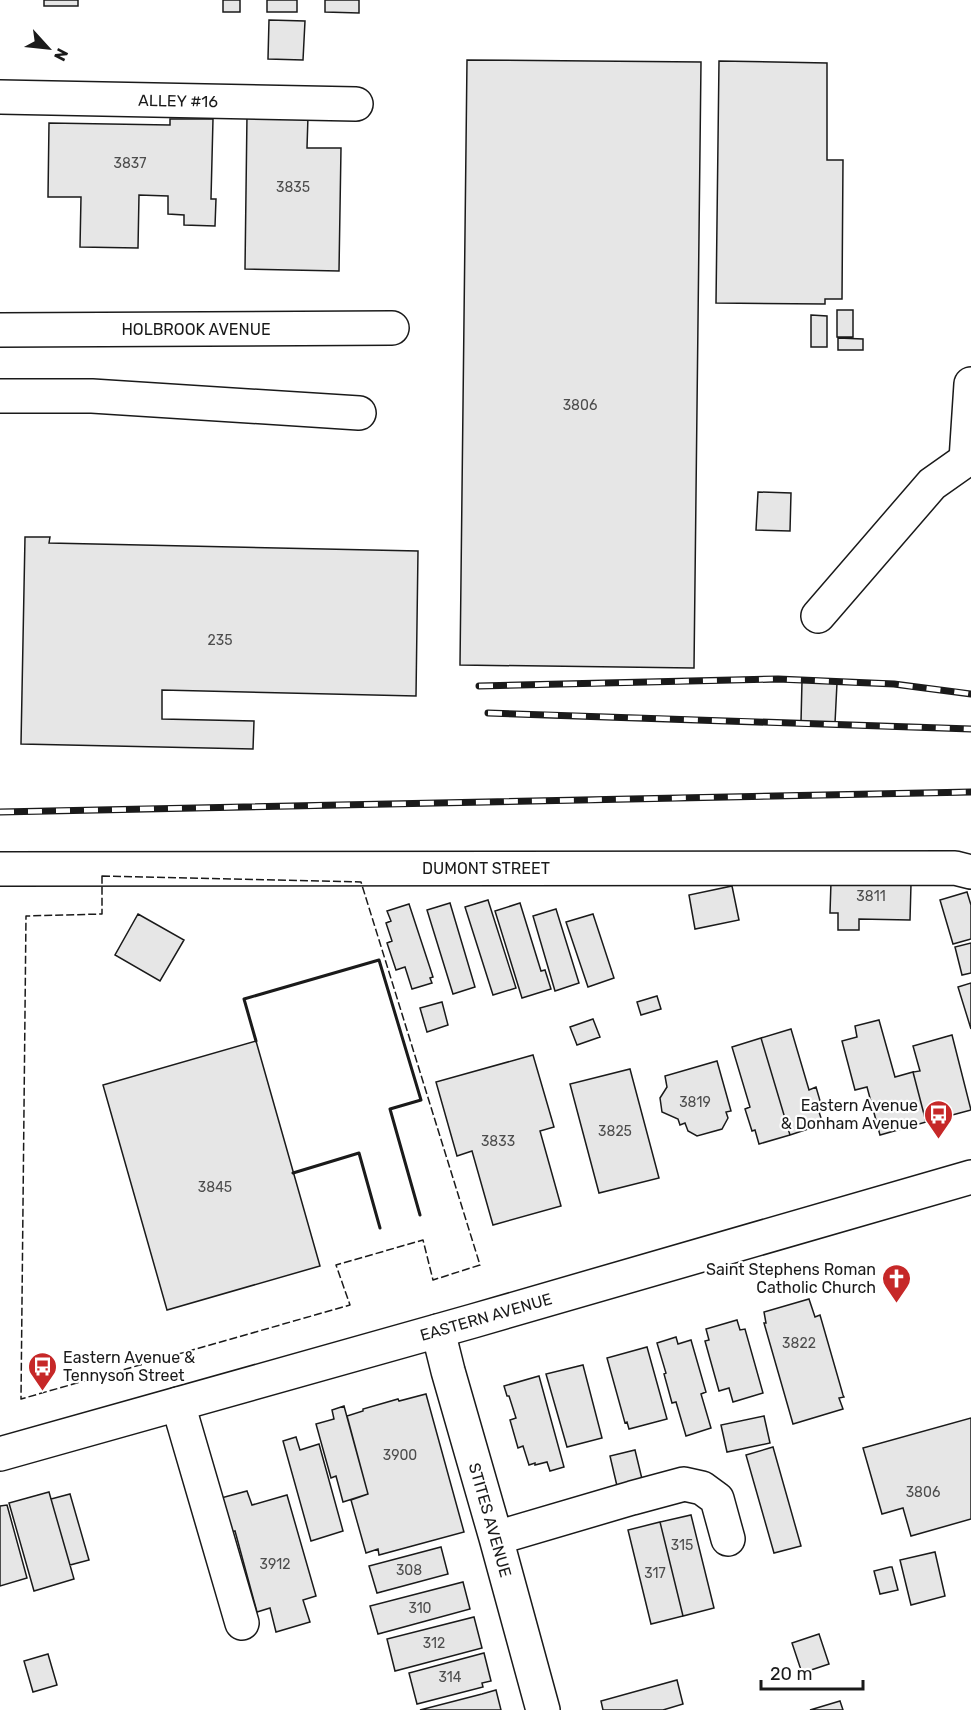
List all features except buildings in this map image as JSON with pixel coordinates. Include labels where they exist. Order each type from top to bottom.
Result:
[{"type":"street","name":"ALLEY #16","points":[[0,97],[356,104]]},
{"type":"street","name":"HOLBROOK AVENUE","points":[[0,330],[392,328]]},
{"type":"street","points":[[818,616],[932,484],[966,460],[971,384]]},
{"type":"street","points":[[0,396],[92,396],[359,413]]},
{"type":"street","name":"DUMONT STREET","points":[[0,869],[955,868],[971,872]]},
{"type":"street","name":"EASTERN AVENUE","points":[[0,1454],[971,1177]]},
{"type":"street","name":"STITES AVENUE","points":[[438,1330],[543,1710]]},
{"type":"street","points":[[178,1404],[242,1623]]},
{"type":"street","points":[[496,1538],[684,1485],[702,1488],[717,1499],[728,1539]]},
{"type":"railway","points":[[479,686],[778,679],[894,684],[971,694]]},
{"type":"railway","points":[[488,713],[971,729]]},
{"type":"railway","points":[[0,812],[971,792]]},
{"type":"fence","points":[[102,876],[361,882],[480,1265],[433,1280],[423,1240],[336,1265],[350,1305],[21,1399],[26,916],[102,914],[102,876]]},
{"type":"wall","points":[[256,1041],[244,999],[379,960],[421,1100],[390,1109],[420,1215]]},
{"type":"wall","points":[[293,1173],[359,1153],[380,1228]]},
{"type":"place","name":"Eastern Avenue & Donham Avenue","points":[[939,1140]]},
{"type":"place","name":"Saint Stephens Roman Catholic Church","points":[[897,1304]]},
{"type":"place","name":"Eastern Avenue & Tennyson Street","points":[[42,1392]]}]
